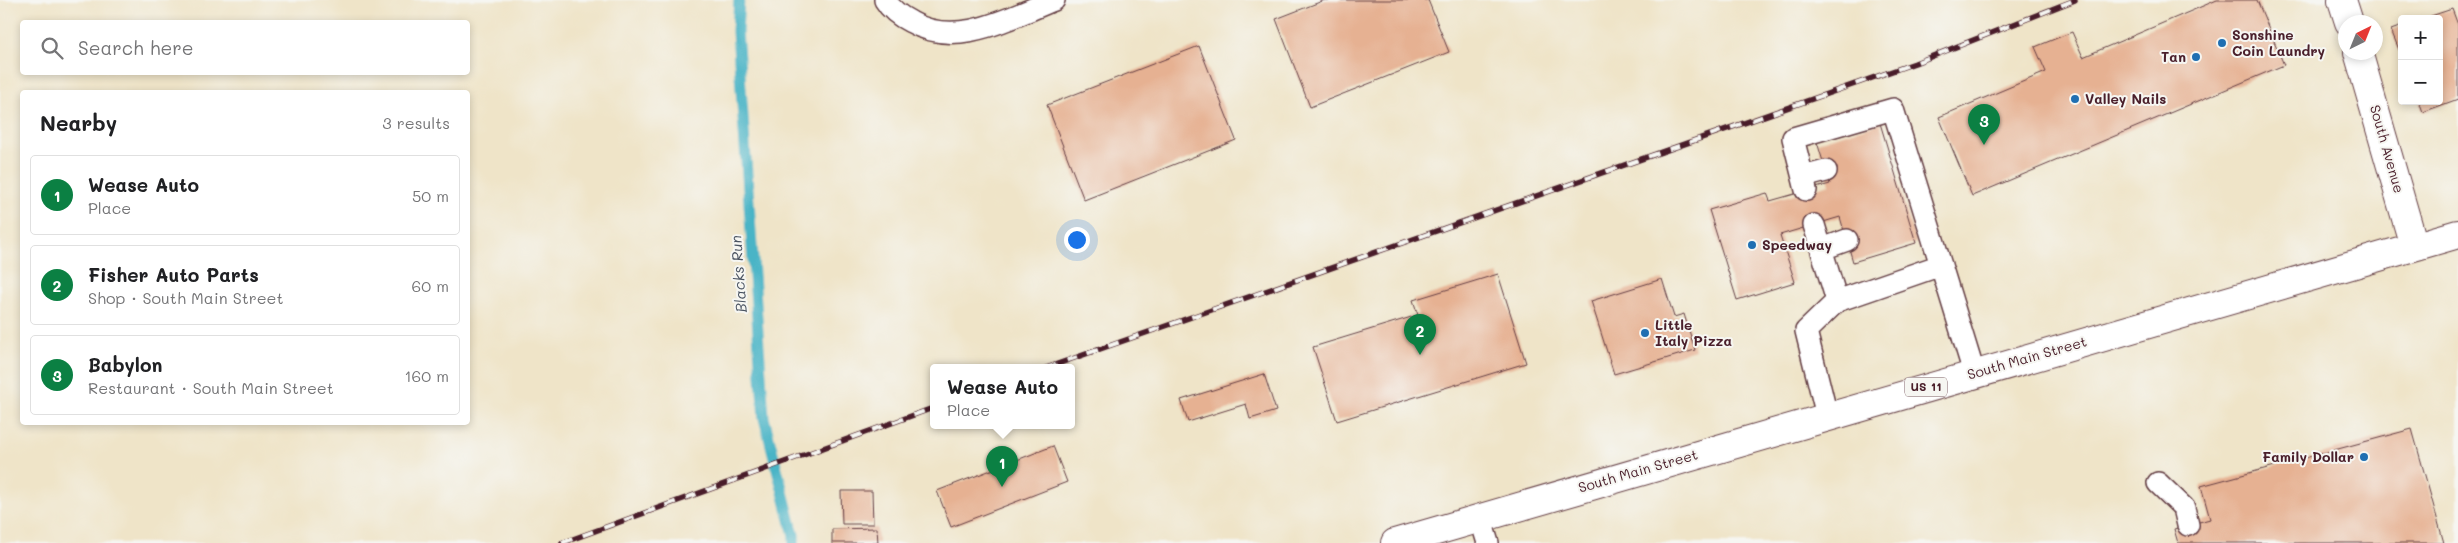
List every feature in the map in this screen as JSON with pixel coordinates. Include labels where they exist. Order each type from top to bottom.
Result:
[{"type":"main road","points":[[2342,0],[2347,15]]},
{"type":"main road","name":"South Avenue","points":[[2360,60],[2414,246]]},
{"type":"main road","name":"South Main Street","points":[[1395,543],[1974,373],[2458,234]]},
{"type":"lane","points":[[884,0],[894,12],[918,26],[928,30],[956,33],[978,30],[1054,0]]},
{"type":"lane","points":[[1826,171],[1804,183],[1793,138],[1893,109],[1895,146],[1917,216],[1941,265],[1974,373]]},
{"type":"lane","points":[[1814,225],[1837,301]]},
{"type":"lane","points":[[1822,248],[1847,240]]},
{"type":"lane","points":[[1827,416],[1806,331],[1837,301],[1941,265]]},
{"type":"lane","points":[[2158,483],[2184,508],[2188,525]]},
{"type":"lane","points":[[1480,517],[1488,543]]},
{"type":"building","points":[[1325,0],[1428,0],[1449,52],[1310,107],[1276,19]]},
{"type":"building","points":[[2217,0],[2257,0],[2284,65],[1972,196],[1939,117],[2046,72],[2035,47],[2072,32],[2083,57]]},
{"type":"building","points":[[2452,9],[2458,25],[2458,99],[2443,105],[2443,15],[2434,15]]},
{"type":"building","points":[[2398,27],[2398,47],[2391,30]]},
{"type":"building","points":[[1199,46],[1236,140],[1084,200],[1047,105]]},
{"type":"building","points":[[2420,105],[2442,105],[2423,112]]},
{"type":"building","points":[[1880,123],[1916,243],[1853,262],[1840,217],[1780,235],[1795,282],[1737,300],[1709,210],[1767,193],[1770,201],[1830,184],[1817,142]]},
{"type":"building","points":[[1498,274],[1526,363],[1337,421],[1313,347],[1418,315],[1413,300]]},
{"type":"building","name":"Little Italy Pizza","points":[[1662,279],[1674,317],[1684,314],[1695,350],[1614,374],[1591,301]]},
{"type":"building","points":[[1264,374],[1276,411],[1250,419],[1246,404],[1188,422],[1181,400]]},
{"type":"building","name":"Family Dollar","points":[[2412,429],[2444,543],[2178,543],[2174,529],[2210,519],[2201,486]]},
{"type":"building","points":[[1053,446],[1067,482],[951,527],[937,491]]},
{"type":"building","points":[[841,491],[872,491],[873,524],[842,524]]},
{"type":"building","points":[[877,528],[878,543],[832,543],[832,529]]},
{"type":"waterway","name":"Blacks Run","points":[[739,0],[737,31],[764,418],[794,535],[794,543]]},
{"type":"railway","points":[[1057,364],[1915,63],[2075,0]]},
{"type":"railway","points":[[562,543],[930,409]]},
{"type":"place","name":"Sonshine Coin Laundry","points":[[2222,43]]},
{"type":"place","name":"Tan","points":[[2196,57]]},
{"type":"place","name":"Valley Nails","points":[[2075,99]]},
{"type":"place","name":"Babylon","points":[[1984,145]]},
{"type":"place","name":"Speedway","points":[[1752,245]]},
{"type":"place","name":"Little Italy Pizza","points":[[1645,333]]},
{"type":"place","name":"Fisher Auto Parts","points":[[1420,355]]},
{"type":"place","name":"Family Dollar","points":[[2364,457]]},
{"type":"place","name":"Wease Auto","points":[[1002,487]]}]
